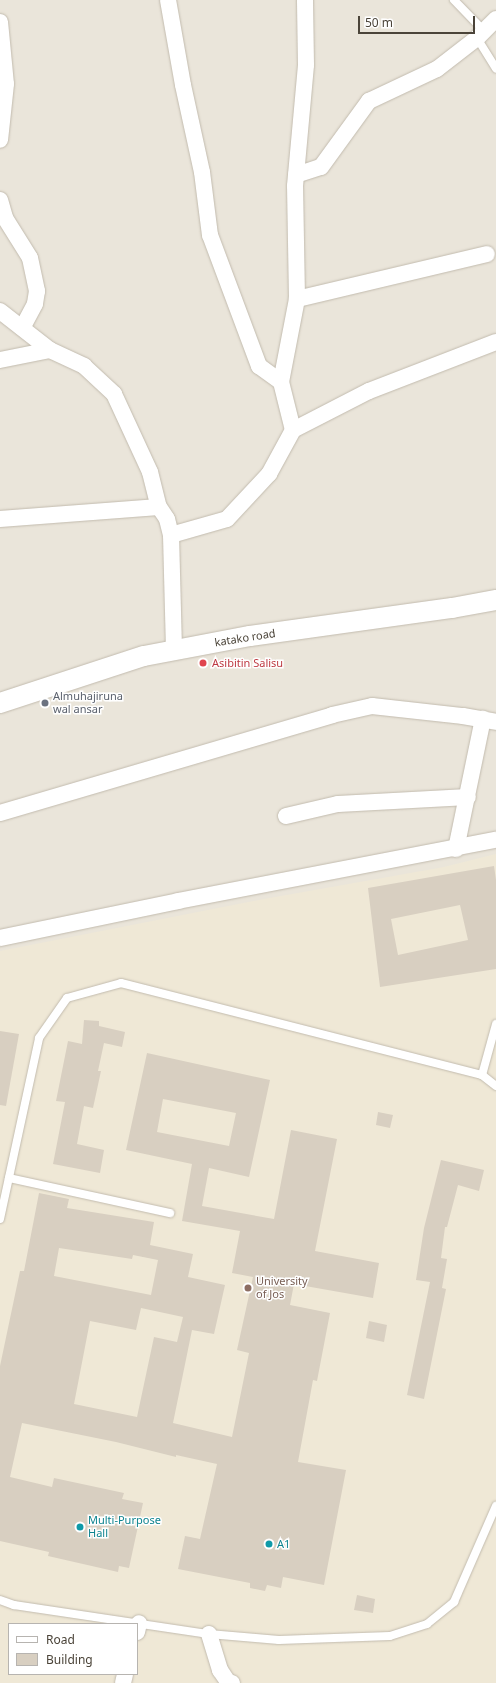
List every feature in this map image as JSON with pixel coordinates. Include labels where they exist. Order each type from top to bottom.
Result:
[{"type":"street","points":[[168,0],[183,85],[202,172],[210,235],[259,366],[281,382]]},
{"type":"street","points":[[293,430],[281,382],[297,299],[296,175],[306,65],[305,0]]},
{"type":"street","points":[[296,175],[321,167],[369,101],[437,69],[496,19]]},
{"type":"street","points":[[0,22],[6,84],[0,140]]},
{"type":"street","points":[[0,200],[5,218],[30,258],[37,291],[35,304],[22,328]]},
{"type":"street","points":[[297,299],[487,254]]},
{"type":"street","points":[[0,311],[50,350],[84,366],[114,394],[150,472],[159,507],[167,519],[171,535],[174,650]]},
{"type":"street","points":[[171,535],[227,519],[269,474],[293,430],[369,390],[496,342]]},
{"type":"street","points":[[0,360],[50,350]]},
{"type":"street","points":[[0,519],[159,507]]},
{"type":"street","name":"katako road","points":[[0,703],[144,656],[250,636],[452,608],[496,600]]},
{"type":"street","points":[[0,813],[332,715],[372,706],[490,721],[468,797],[456,849]]},
{"type":"street","points":[[286,816],[338,804],[468,797]]},
{"type":"street","points":[[0,938],[178,901],[456,849],[496,840]]},
{"type":"street","points":[[209,1634],[220,1670],[228,1682],[232,1683]]},
{"type":"lane","points":[[454,0],[480,34],[496,69]]},
{"type":"lane","points":[[0,1219],[39,1038],[67,998],[121,983],[482,1075],[496,1086]]},
{"type":"lane","points":[[482,1075],[496,1024]]},
{"type":"lane","points":[[9,1178],[170,1213]]},
{"type":"lane","points":[[138,1628],[279,1640],[390,1636],[427,1624],[454,1602],[496,1506]]},
{"type":"lane","points":[[0,1600],[14,1605],[111,1623]]},
{"type":"shaded area","points":[[0,0],[496,0],[496,1683],[0,1683]]},
{"type":"shaded area","name":"University of Jos","points":[[496,854],[496,1683],[0,1683],[0,951],[264,899],[444,867]]},
{"type":"building","points":[[494,866],[496,880],[496,969],[380,987],[368,888]],"holes":[[[460,905],[468,940],[398,955],[391,919]]]},
{"type":"building","points":[[84,1020],[99,1021],[99,1026],[125,1032],[122,1047],[104,1043],[98,1071],[101,1071],[93,1108],[84,1106],[77,1144],[104,1150],[100,1173],[53,1164],[65,1102],[56,1101],[68,1041],[82,1044]]},
{"type":"building","points":[[0,1031],[19,1034],[6,1106],[0,1105]]},
{"type":"building","points":[[147,1053],[270,1080],[249,1177],[209,1168],[202,1206],[274,1219],[291,1130],[337,1139],[315,1251],[379,1263],[373,1298],[294,1284],[290,1305],[330,1313],[317,1381],[313,1380],[298,1462],[346,1470],[324,1585],[283,1577],[281,1588],[267,1585],[265,1591],[250,1588],[250,1583],[178,1569],[185,1536],[200,1539],[217,1464],[176,1455],[176,1457],[116,1442],[22,1423],[10,1477],[52,1487],[54,1478],[124,1493],[122,1499],[143,1503],[129,1568],[119,1566],[118,1572],[48,1556],[49,1552],[0,1541],[0,1366],[20,1271],[24,1271],[39,1193],[69,1199],[67,1208],[154,1222],[150,1245],[193,1254],[188,1277],[225,1285],[214,1334],[192,1330],[173,1423],[232,1437],[249,1353],[237,1350],[253,1277],[232,1273],[240,1231],[182,1221],[192,1164],[126,1150]],"holes":[[[163,1099],[236,1113],[229,1146],[157,1132]],[[59,1248],[132,1259],[133,1255],[158,1260],[151,1295],[54,1276]],[[141,1308],[183,1317],[177,1342],[154,1337],[137,1417],[74,1404],[90,1321],[136,1330]]]},
{"type":"building","points":[[378,1112],[393,1115],[390,1128],[376,1125]]},
{"type":"building","points":[[441,1160],[484,1170],[479,1191],[458,1185],[447,1227],[445,1227],[441,1258],[447,1259],[442,1288],[446,1289],[424,1399],[407,1395],[430,1282],[416,1280],[424,1228]]},
{"type":"building","points":[[369,1321],[387,1325],[384,1342],[366,1338]]},
{"type":"building","points":[[357,1595],[375,1599],[373,1613],[354,1610]]},
{"type":"place","name":"Asibitin Salisu","points":[[203,663]]},
{"type":"place","name":"Almuhajiruna wal ansar","points":[[45,703]]},
{"type":"place","name":"University of Jos","points":[[248,1288]]},
{"type":"place","name":"Multi-Purpose Hall","points":[[80,1527]]},
{"type":"place","name":"A1","points":[[269,1544]]}]
